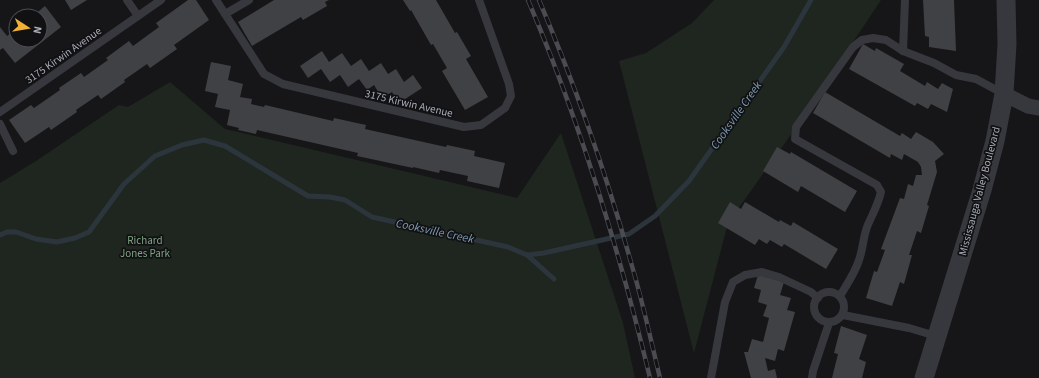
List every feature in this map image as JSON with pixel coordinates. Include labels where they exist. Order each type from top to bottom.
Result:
[{"type":"street","name":"Mississauga Valley Boulevard","points":[[924,378],[982,190],[995,142],[1004,94],[1007,44],[1006,0]]},
{"type":"street","points":[[1004,94],[1028,106],[1039,108]]},
{"type":"lane","points":[[127,0],[138,16]]},
{"type":"lane","name":"3175 Kirwin Avenue","points":[[0,112],[161,0]]},
{"type":"lane","name":"3175 Kirwin Avenue","points":[[216,0],[264,74],[283,84],[464,127],[481,125],[505,108],[511,96],[509,84],[479,0]]},
{"type":"lane","points":[[225,14],[249,0]]},
{"type":"lane","points":[[903,51],[905,0]]},
{"type":"lane","points":[[840,296],[860,260],[864,236],[870,218],[879,203],[881,192],[877,185],[795,139],[796,127],[853,47],[862,40],[873,38],[886,40],[903,51],[934,63],[956,74],[976,79],[1004,94]]},
{"type":"lane","points":[[0,124],[13,151]]},
{"type":"lane","points":[[711,378],[725,302],[733,282],[744,274],[762,272],[779,277],[811,292],[818,298]]},
{"type":"lane","points":[[830,292],[840,296],[845,304],[844,313],[838,321],[829,323],[819,319],[814,311],[814,301],[821,294],[830,292]]},
{"type":"lane","points":[[843,315],[909,328],[936,336]]},
{"type":"lane","points":[[812,378],[829,323]]},
{"type":"green space","points":[[714,0],[881,0],[800,122],[728,223],[694,353],[619,61],[646,53],[692,23]]},
{"type":"green space","name":"Richard Jones Park","points":[[170,82],[225,129],[517,198],[561,133],[623,323],[635,378],[0,378],[0,183],[36,161],[119,105],[128,107]]},
{"type":"building","points":[[65,0],[87,0],[71,10]]},
{"type":"building","points":[[188,0],[196,0],[209,20],[174,45],[177,49],[150,68],[147,64],[101,99],[98,95],[51,130],[49,127],[25,143],[9,120],[31,105],[34,108],[81,73],[84,77],[108,60],[106,58],[129,41],[133,46],[159,27],[156,23]]},
{"type":"building","points":[[274,0],[329,0],[325,2],[327,6],[303,20],[301,17],[252,46],[238,22]]},
{"type":"building","points":[[403,0],[436,0],[455,33],[457,32],[471,56],[466,59],[488,97],[465,110],[442,71],[447,68],[433,44],[431,45],[411,10],[410,11]]},
{"type":"building","points":[[923,0],[954,0],[956,51],[929,47],[929,37],[925,36]]},
{"type":"building","points":[[48,10],[61,27],[48,37]]},
{"type":"building","points":[[0,27],[7,36],[8,35],[8,48],[34,48],[15,63],[3,48],[0,50]]},
{"type":"building","points":[[863,44],[875,51],[876,48],[904,64],[900,71],[925,86],[927,82],[938,89],[942,83],[953,89],[947,112],[931,104],[928,109],[917,103],[915,106],[849,69]]},
{"type":"building","points":[[322,51],[329,62],[342,53],[351,66],[361,59],[369,71],[381,63],[388,74],[396,69],[404,82],[413,75],[422,88],[399,103],[392,92],[382,98],[374,85],[367,90],[359,79],[348,87],[340,75],[330,82],[321,69],[308,78],[300,66]]},
{"type":"building","points":[[211,62],[231,66],[228,80],[243,84],[240,97],[252,99],[251,104],[264,107],[265,105],[333,121],[334,118],[366,125],[365,129],[446,147],[447,145],[475,151],[474,156],[505,163],[499,188],[467,181],[468,176],[440,170],[439,173],[357,156],[358,153],[257,130],[256,134],[238,130],[239,128],[227,125],[230,110],[215,107],[218,94],[205,91]]},
{"type":"building","points":[[825,92],[900,136],[902,133],[911,139],[916,132],[933,142],[944,154],[935,161],[937,172],[927,205],[929,206],[921,233],[917,231],[909,255],[912,255],[904,284],[900,282],[892,306],[866,298],[874,271],[877,272],[885,250],[881,249],[900,198],[904,199],[908,184],[913,186],[916,175],[922,175],[921,167],[918,162],[904,154],[902,160],[891,154],[890,158],[813,113]]},
{"type":"building","points":[[777,147],[790,154],[791,152],[857,191],[845,212],[801,186],[798,192],[763,171]]},
{"type":"building","points":[[730,202],[741,209],[745,202],[779,222],[780,220],[791,226],[793,222],[838,249],[826,269],[784,244],[782,247],[770,240],[767,244],[759,239],[755,245],[718,223]]},
{"type":"building","points":[[758,275],[784,282],[780,295],[791,298],[787,310],[795,312],[784,351],[778,349],[775,361],[765,358],[768,371],[775,369],[777,378],[751,378],[744,352],[748,352],[752,339],[763,342],[769,318],[763,316],[767,305],[758,302],[761,290],[754,288]]},
{"type":"building","points":[[841,326],[867,335],[859,359],[866,362],[862,378],[832,378],[838,354],[834,353]]},
{"type":"waterway","name":"Cooksville Creek","points":[[0,235],[7,232],[16,232],[36,239],[57,242],[75,238],[89,232],[124,184],[155,156],[182,145],[204,140],[225,146],[308,196],[330,197],[345,200],[372,217],[508,247],[527,255],[544,253],[629,234],[655,216],[689,181],[784,47],[811,0]]},
{"type":"waterway","points":[[527,255],[554,279]]},
{"type":"railway","points":[[528,0],[565,92],[597,186],[625,282],[650,378]]},
{"type":"railway","points":[[539,0],[578,99],[612,199],[640,294],[660,378]]}]
